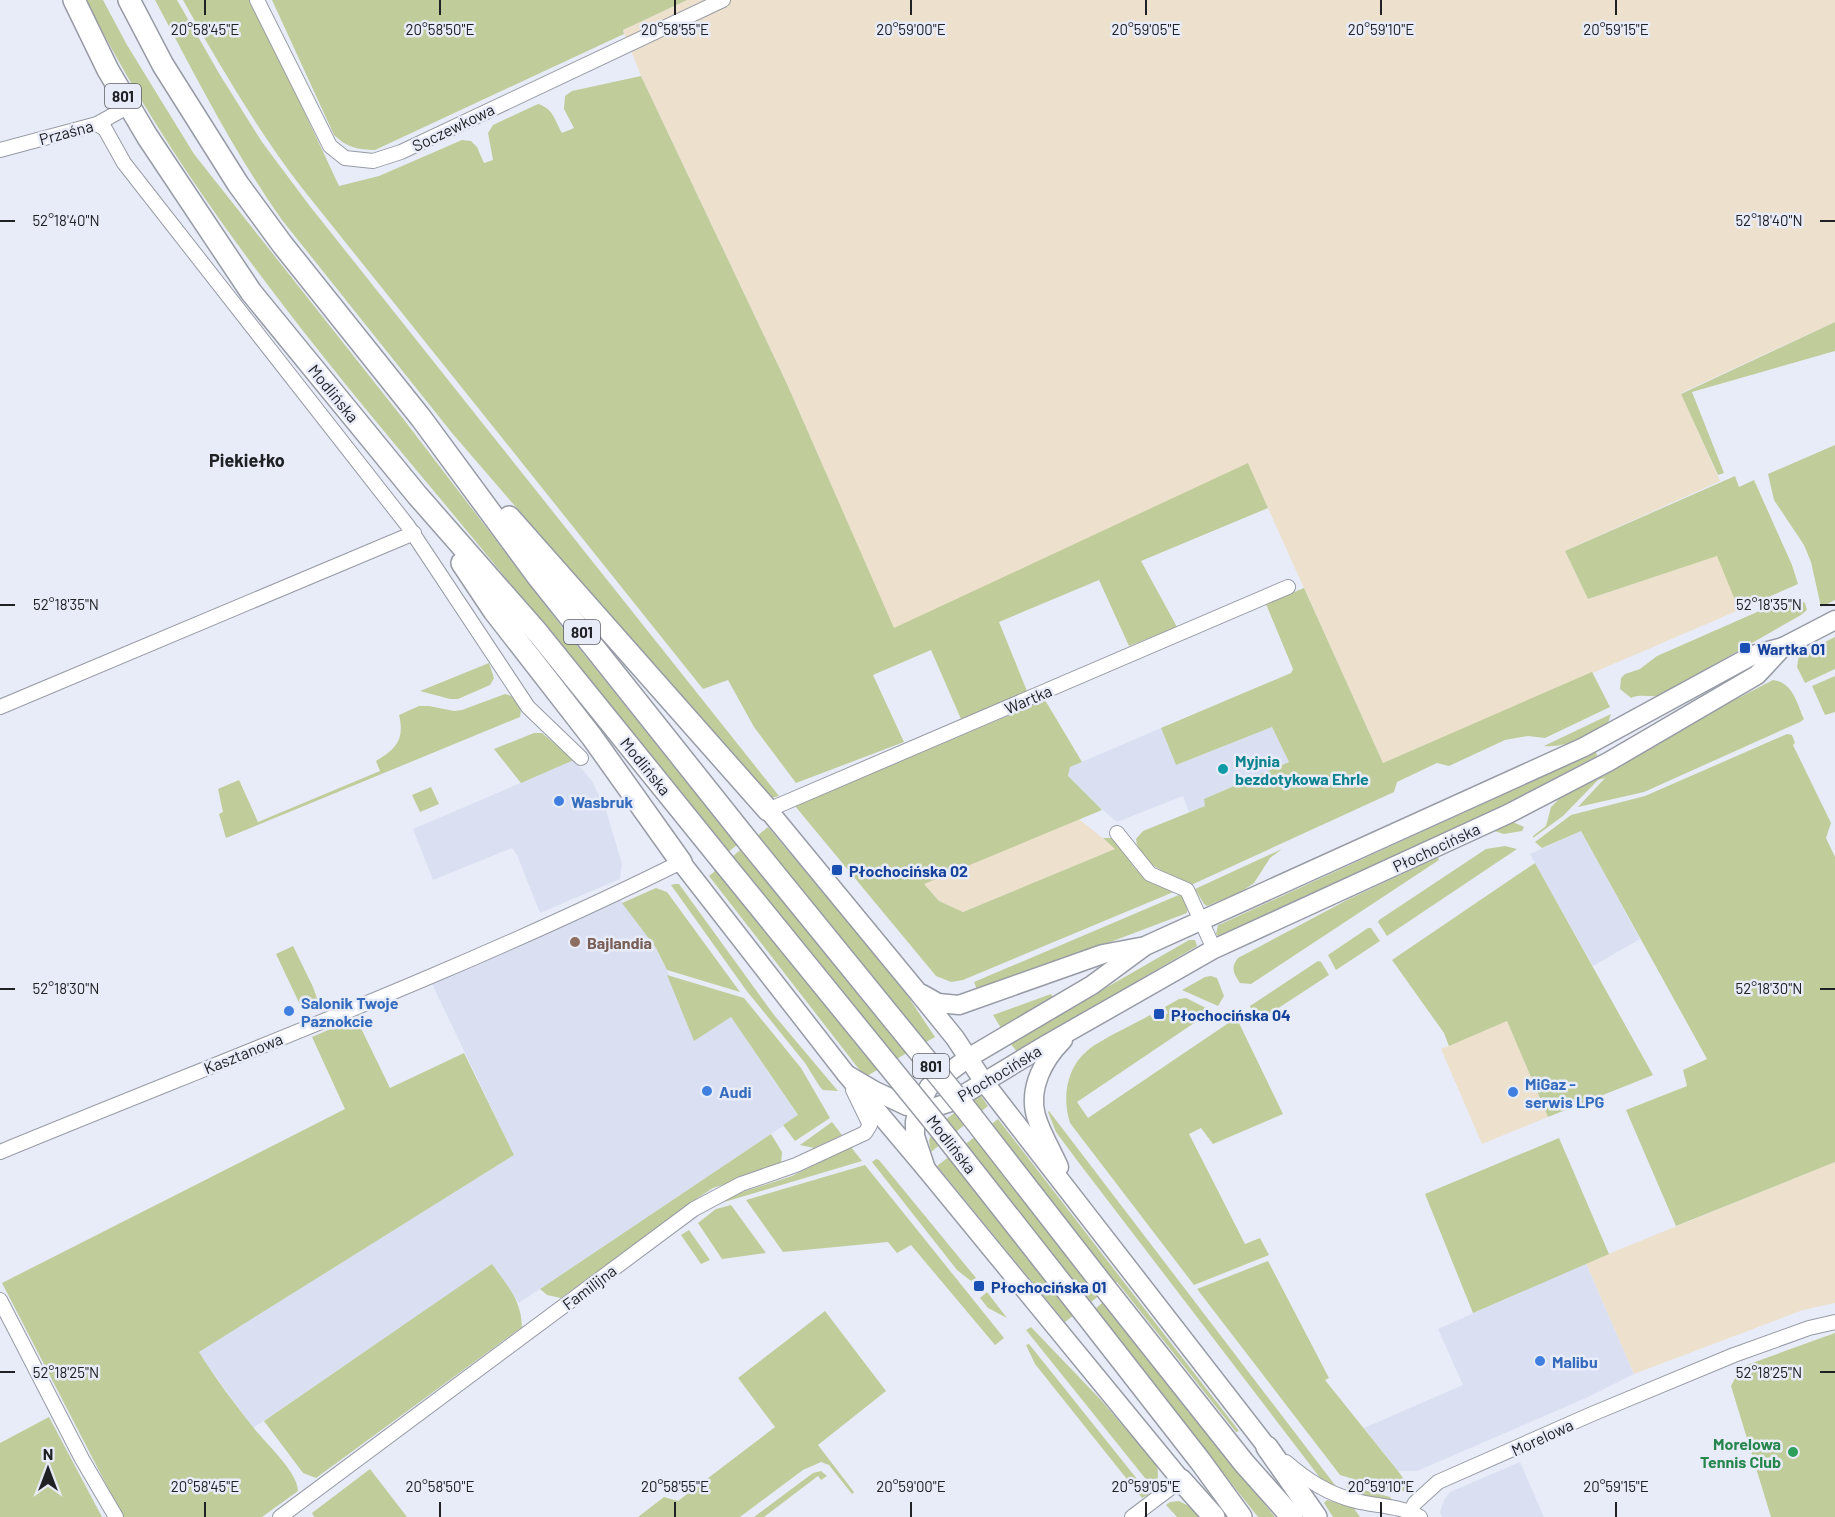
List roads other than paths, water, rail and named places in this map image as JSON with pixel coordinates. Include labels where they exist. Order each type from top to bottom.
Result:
[{"type":"main road","name":"Modlińska","points":[[74,0],[108,70],[129,106],[180,189],[252,292],[417,495],[538,633],[940,1129],[1202,1461],[1241,1517]]},
{"type":"main road","name":"Modlińska","points":[[129,0],[163,65],[238,184],[282,244],[421,418],[538,577],[748,842],[966,1109],[1244,1463],[1292,1517]]},
{"type":"main road","points":[[421,418],[768,810],[917,991],[984,1082],[1267,1447],[1316,1517]]},
{"type":"main road","points":[[417,495],[494,611],[592,737],[681,862],[846,1074],[1214,1517]]},
{"type":"main road","name":"Płochocińska","points":[[926,1169],[915,1136],[918,1108],[929,1087],[968,1058],[1092,985],[1145,946],[1591,744],[1753,655],[1783,647],[1835,620]]},
{"type":"main road","name":"Płochocińska","points":[[846,1074],[893,1100],[918,1108],[932,1108],[951,1102],[1214,949],[1508,814],[1565,785],[1757,675],[1783,647]]},
{"type":"main road","name":"Płochocińska","points":[[917,991],[938,1003],[959,1005],[1103,954],[1145,946]]},
{"type":"main road","name":"Płochocińska","points":[[1074,1198],[1036,1115],[1035,1093],[1041,1070],[1055,1049],[1076,1028]]},
{"type":"street","name":"Soczewkowa","points":[[257,0],[330,146],[345,158],[373,161],[401,152],[723,0]]},
{"type":"street","name":"Przaśna","points":[[0,150],[97,124],[129,106]]},
{"type":"street","name":"Modlińska","points":[[97,124],[105,129],[124,163],[414,533],[528,707],[581,758]]},
{"type":"street","points":[[0,707],[414,533]]},
{"type":"street","name":"Wartka","points":[[768,810],[1288,587]]},
{"type":"street","points":[[1117,833],[1127,842],[1145,870],[1186,890],[1214,949]]},
{"type":"street","name":"Kasztanowa","points":[[0,1152],[416,982],[681,862]]},
{"type":"street","name":"Familijna","points":[[280,1517],[694,1209],[741,1184],[796,1165],[865,1133],[870,1125],[846,1074]]},
{"type":"street","points":[[0,1300],[82,1459],[116,1517]]},
{"type":"street","name":"Morelowa","points":[[1267,1447],[1301,1476],[1324,1491],[1415,1515],[1420,1498],[1438,1482],[1734,1355],[1809,1328],[1835,1322]]},
{"type":"street","points":[[1132,1517],[1181,1480]]},
{"type":"place","name":"Wartka 01","points":[[1745,648]]},
{"type":"place","name":"Myjnia bezdotykowa Ehrle","points":[[1223,769]]},
{"type":"place","name":"Wasbruk","points":[[559,801]]},
{"type":"place","name":"Płochocińska 02","points":[[837,870]]},
{"type":"place","name":"Bajlandia","points":[[575,942]]},
{"type":"place","name":"Salonik Twoje Paznokcie","points":[[289,1011]]},
{"type":"place","name":"Płochocińska 04","points":[[1159,1014]]},
{"type":"place","name":"Audi","points":[[707,1091]]},
{"type":"place","name":"MiGaz - serwis LPG","points":[[1513,1092]]},
{"type":"place","name":"Płochocińska 01","points":[[979,1286]]},
{"type":"place","name":"Malibu","points":[[1540,1361]]},
{"type":"place","name":"Morelowa Tennis Club","points":[[1793,1452]]},
{"type":"district","name":"Piekiełko","points":[[247,460]]}]
